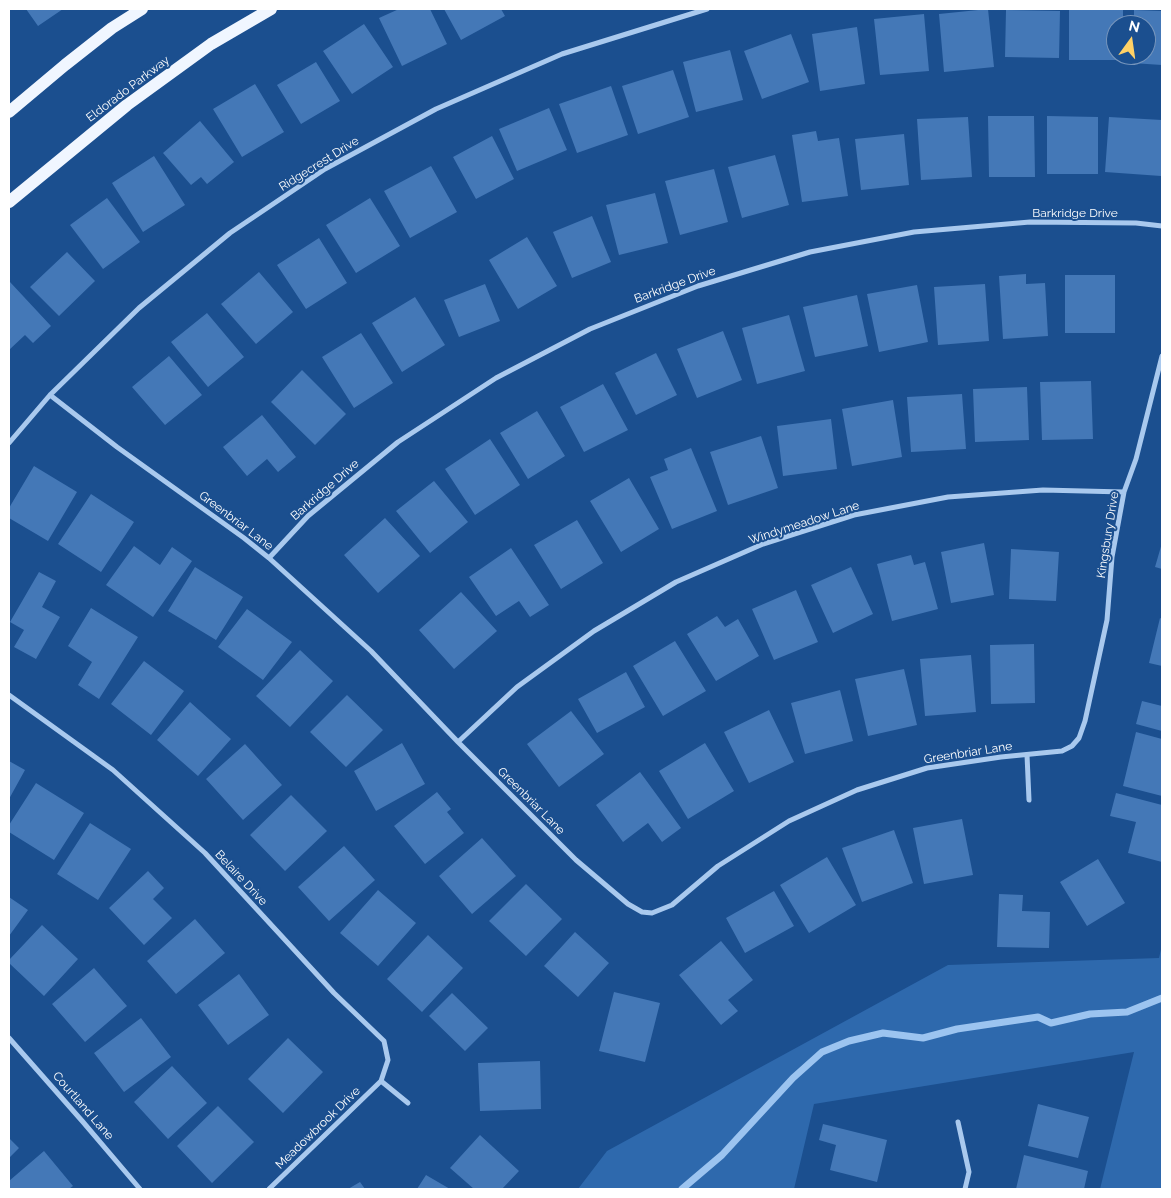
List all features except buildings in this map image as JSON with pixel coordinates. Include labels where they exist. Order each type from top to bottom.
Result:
[{"type":"main road","points":[[9,112],[92,44],[142,9]]},
{"type":"main road","name":"Eldorado Parkway","points":[[9,202],[127,105],[211,44],[271,9]]},
{"type":"street","name":"Ridgecrest Drive","points":[[9,443],[50,395],[139,308],[230,234],[324,170],[436,108],[562,54],[707,9]]},
{"type":"street","name":"Barkridge Drive","points":[[269,558],[308,516],[398,442],[496,378],[590,329],[698,286],[810,252],[914,232],[1030,222],[1136,223],[1162,226]]},
{"type":"street","name":"Kingsbury Drive","points":[[1072,746],[1079,738],[1085,720],[1105,629],[1112,557],[1124,492],[1136,459],[1162,356]]},
{"type":"street","name":"Greenbriar Lane","points":[[50,395],[117,447],[269,558],[371,651],[458,742],[589,871],[628,904],[642,912],[652,913],[672,905],[718,866],[789,821],[856,790],[927,768],[1062,751],[1072,746]]},
{"type":"street","name":"Windymeadow Lane","points":[[458,742],[517,687],[594,630],[676,582],[764,544],[854,516],[948,497],[1043,490],[1124,492]]},
{"type":"street","name":"Belaire Drive","points":[[9,696],[113,770],[204,853],[334,993],[384,1041],[388,1060],[381,1081]]},
{"type":"street","points":[[1028,755],[1029,800]]},
{"type":"street","name":"Courtland Lane","points":[[9,1038],[84,1122],[140,1189]]},
{"type":"street","points":[[381,1081],[408,1103]]},
{"type":"street","name":"Meadowbrook Drive","points":[[269,1189],[381,1081]]},
{"type":"street","points":[[958,1122],[970,1172],[965,1189]]},
{"type":"shaded area","points":[[1162,945],[1162,1189],[1100,1189],[1134,1052],[814,1104],[794,1189],[578,1189],[607,1151],[948,965],[1159,958]]},
{"type":"waterway","points":[[682,1189],[722,1155],[793,1078],[822,1052],[849,1041],[883,1033],[923,1038],[957,1029],[1038,1017],[1051,1023],[1090,1014],[1127,1012],[1162,998]]}]
